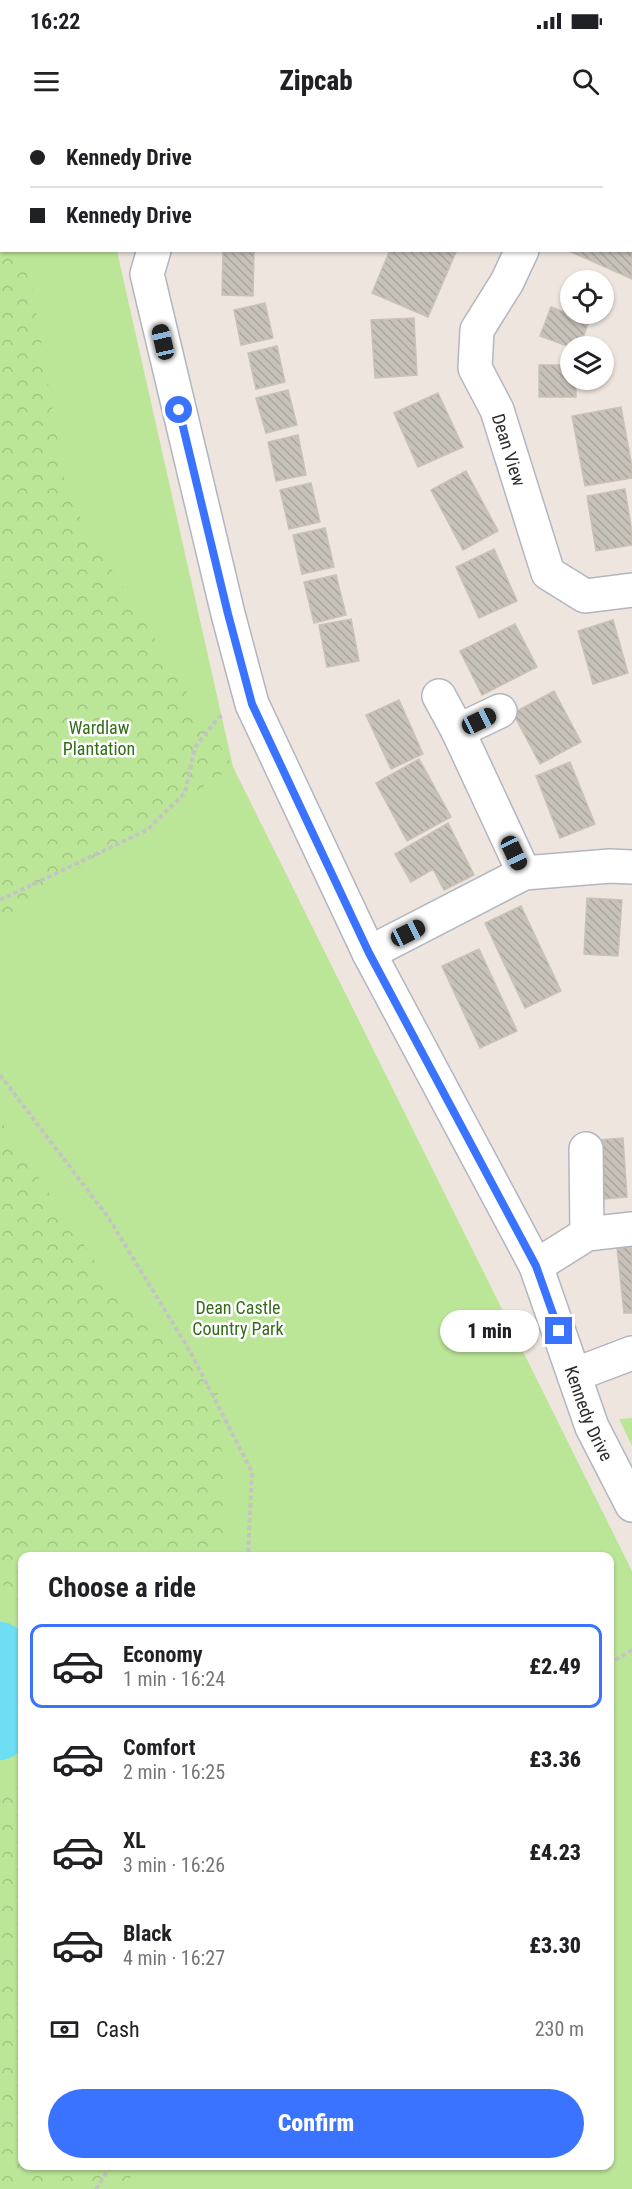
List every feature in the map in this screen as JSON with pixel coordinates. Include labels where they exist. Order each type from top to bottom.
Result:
[{"type":"street","name":"Kennedy Drive","points":[[153,252],[147,274],[228,614],[252,704],[369,953],[536,1266],[592,1426],[632,1505]]},
{"type":"street","name":"Dean View","points":[[521,252],[507,282],[477,330],[475,368],[497,410],[548,573],[585,596],[632,590]]},
{"type":"street","points":[[439,696],[458,731],[524,873]]},
{"type":"street","points":[[458,731],[500,711]]},
{"type":"street","points":[[369,953],[524,873],[610,866],[632,867]]},
{"type":"street","points":[[586,1149],[587,1234]]},
{"type":"street","points":[[536,1266],[587,1234],[632,1228]]},
{"type":"street","points":[[574,1375],[632,1353]]},
{"type":"path","points":[[0,900],[147,830],[185,793],[195,747],[219,717],[252,704]]},
{"type":"path","points":[[0,1075],[108,1217],[191,1353],[252,1472],[248,1552]]},
{"type":"path","points":[[614,1661],[632,1650]]},
{"type":"path","points":[[96,2189],[108,2170]]},
{"type":"green space","name":"Dean Castle Country Park","points":[[0,252],[117,252],[233,767],[632,1571],[632,2189],[0,2189]]},
{"type":"green space","name":"Wardlaw Plantation","points":[[0,252],[26,252],[67,496],[233,767],[0,920]]},
{"type":"green space","points":[[0,1120],[115,1291],[219,1395],[227,1552],[18,1552],[18,1608],[0,1580]]},
{"type":"green space","points":[[632,1418],[632,1446],[619,1419]]},
{"type":"green space","points":[[18,1774],[18,2170],[135,2170],[123,2189],[0,2189],[0,1808],[8,1785]]},
{"type":"building","points":[[223,252],[254,252],[253,296],[222,295]]},
{"type":"building","points":[[389,252],[456,252],[428,317],[372,293]]},
{"type":"building","points":[[571,252],[632,252],[632,279]]},
{"type":"building","points":[[265,303],[273,338],[241,345],[234,310]]},
{"type":"building","points":[[551,307],[560,310],[560,324],[588,324],[584,336],[560,336],[560,343],[540,336]]},
{"type":"building","points":[[414,318],[417,375],[375,378],[371,320]]},
{"type":"building","points":[[277,346],[285,382],[256,389],[248,353]]},
{"type":"building","points":[[539,365],[560,365],[560,390],[576,390],[576,397],[539,397]]},
{"type":"building","points":[[288,390],[297,425],[266,433],[256,398]]},
{"type":"building","points":[[438,393],[463,447],[418,467],[394,413]]},
{"type":"building","points":[[621,407],[632,478],[585,486],[572,416]]},
{"type":"building","points":[[298,435],[306,475],[276,481],[268,442]]},
{"type":"building","points":[[466,471],[498,531],[463,550],[431,490]]},
{"type":"building","points":[[311,483],[320,522],[289,529],[280,490]]},
{"type":"building","points":[[625,489],[632,545],[596,551],[587,496]]},
{"type":"building","points":[[325,528],[334,567],[302,574],[293,535]]},
{"type":"building","points":[[494,549],[517,601],[479,618],[456,567]]},
{"type":"building","points":[[336,575],[346,615],[314,623],[304,582]]},
{"type":"building","points":[[351,619],[359,661],[327,667],[319,625]]},
{"type":"building","points":[[613,620],[628,673],[593,684],[578,631]]},
{"type":"building","points":[[515,624],[537,667],[482,695],[460,651]]},
{"type":"building","points":[[554,691],[581,742],[540,764],[513,713]]},
{"type":"building","points":[[399,700],[423,754],[391,769],[366,715]]},
{"type":"building","points":[[419,759],[451,817],[407,841],[376,783]]},
{"type":"building","points":[[570,762],[595,824],[560,838],[536,776]]},
{"type":"building","points":[[448,823],[474,875],[444,890],[433,869],[411,882],[395,854]]},
{"type":"building","points":[[587,898],[622,900],[618,956],[584,954]]},
{"type":"building","points":[[521,906],[561,991],[525,1008],[485,923]]},
{"type":"building","points":[[479,949],[517,1031],[480,1048],[442,966]]},
{"type":"building","points":[[623,1138],[627,1197],[604,1199],[599,1140]]},
{"type":"building","points":[[632,1247],[632,1313],[624,1313],[617,1248]]},
{"type":"waterway","points":[[0,1648],[10,1691],[0,1734]]},
{"type":"route","points":[[179,410],[252,704],[369,953],[536,1266],[559,1331]]}]
